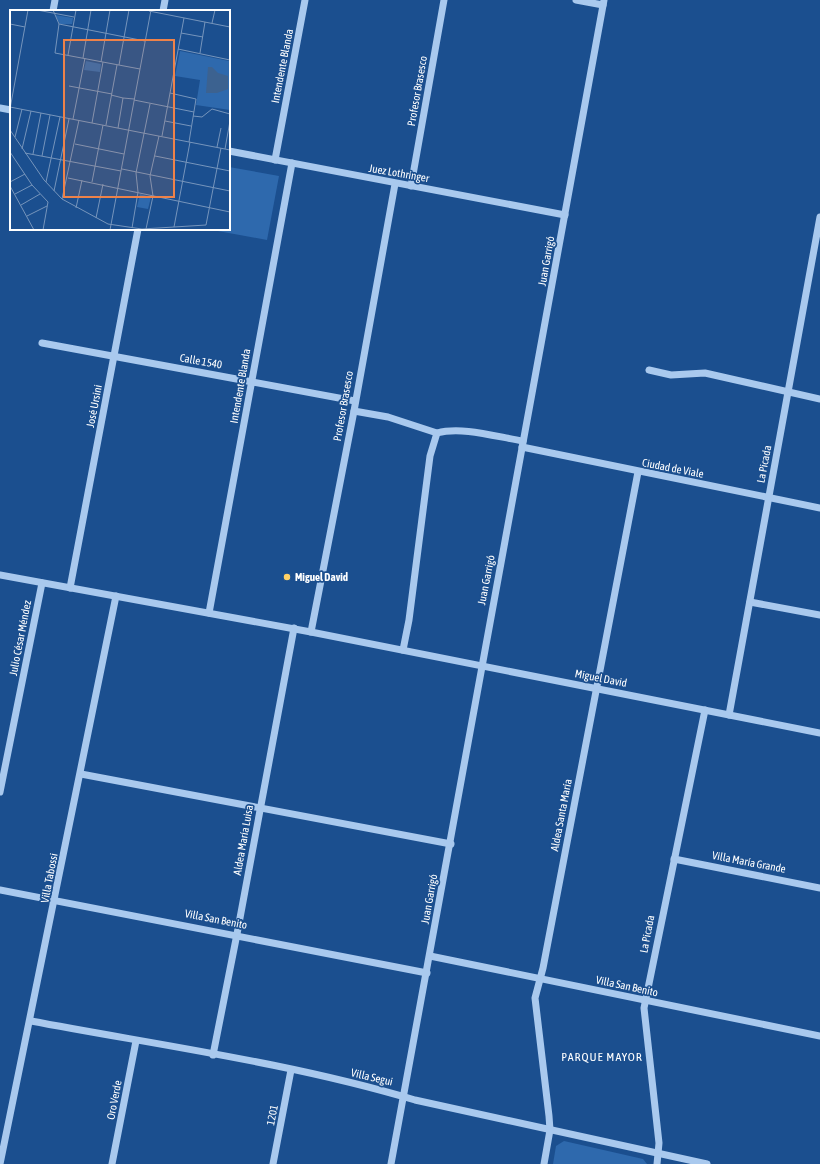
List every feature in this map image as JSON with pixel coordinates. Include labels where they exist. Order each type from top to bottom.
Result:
[{"type":"street","points":[[53,10],[55,0]]},
{"type":"street","points":[[162,10],[164,0]]},
{"type":"street","name":"Intendente Blanda","points":[[275,160],[305,0]]},
{"type":"street","name":"Profesor Brasesco","points":[[411,186],[444,0]]},
{"type":"street","points":[[576,0],[604,3]]},
{"type":"street","name":"Juan Garrigó","points":[[391,1164],[451,844],[482,666],[604,3]]},
{"type":"street","points":[[0,108],[10,110]]},
{"type":"street","name":"Juez Lothringer","points":[[230,151],[395,184],[565,215]]},
{"type":"street","name":"Intendente Blanda","points":[[209,613],[292,163]]},
{"type":"street","name":"Profesor Brasesco","points":[[311,632],[354,411],[395,184]]},
{"type":"street","name":"La Picada","points":[[729,715],[820,217]]},
{"type":"street","name":"José Ursini","points":[[70,588],[138,230]]},
{"type":"street","name":"Calle 1540","points":[[42,343],[355,401]]},
{"type":"street","points":[[649,370],[671,375],[705,373],[820,399]]},
{"type":"street","points":[[354,411],[388,417],[436,433],[428,466],[409,620],[403,650]]},
{"type":"street","name":"Ciudad de Viale","points":[[436,433],[447,430],[460,431],[523,444],[638,472],[820,508]]},
{"type":"street","name":"Aldea Santa María","points":[[544,1164],[550,1130],[535,998],[540,979],[638,472]]},
{"type":"street","name":"Miguel David","points":[[0,575],[294,628],[820,733]]},
{"type":"street","name":"Julio César Méndez","points":[[0,792],[42,583]]},
{"type":"street","name":"Villa Tabossi","points":[[0,1164],[56,900],[116,596]]},
{"type":"street","points":[[750,602],[820,615]]},
{"type":"street","name":"Aldea María Luisa","points":[[213,1055],[294,628]]},
{"type":"street","name":"La Picada","points":[[657,1164],[659,1154],[659,1135],[644,1017],[645,1001],[705,710]]},
{"type":"street","points":[[81,774],[451,844]]},
{"type":"street","name":"Villa María Grande","points":[[674,859],[820,888]]},
{"type":"street","name":"Villa San Benito","points":[[0,890],[237,934],[427,972]]},
{"type":"street","name":"Villa San Benito","points":[[430,956],[820,1036]]},
{"type":"street","name":"Villa Segui","points":[[31,1021],[291,1070],[550,1130],[707,1164]]},
{"type":"street","name":"Oro Verde","points":[[112,1164],[136,1041]]},
{"type":"street","name":"1201","points":[[274,1164],[291,1070]]},
{"type":"shaded area","points":[[230,167],[279,176],[267,240],[212,230],[230,230]]},
{"type":"shaded area","points":[[564,1141],[643,1159],[647,1164],[553,1164],[556,1146]]},
{"type":"place","name":"Miguel David","points":[[287,577]]},
{"type":"district","name":"PARQUE MAYOR","points":[[602,1057]]}]
